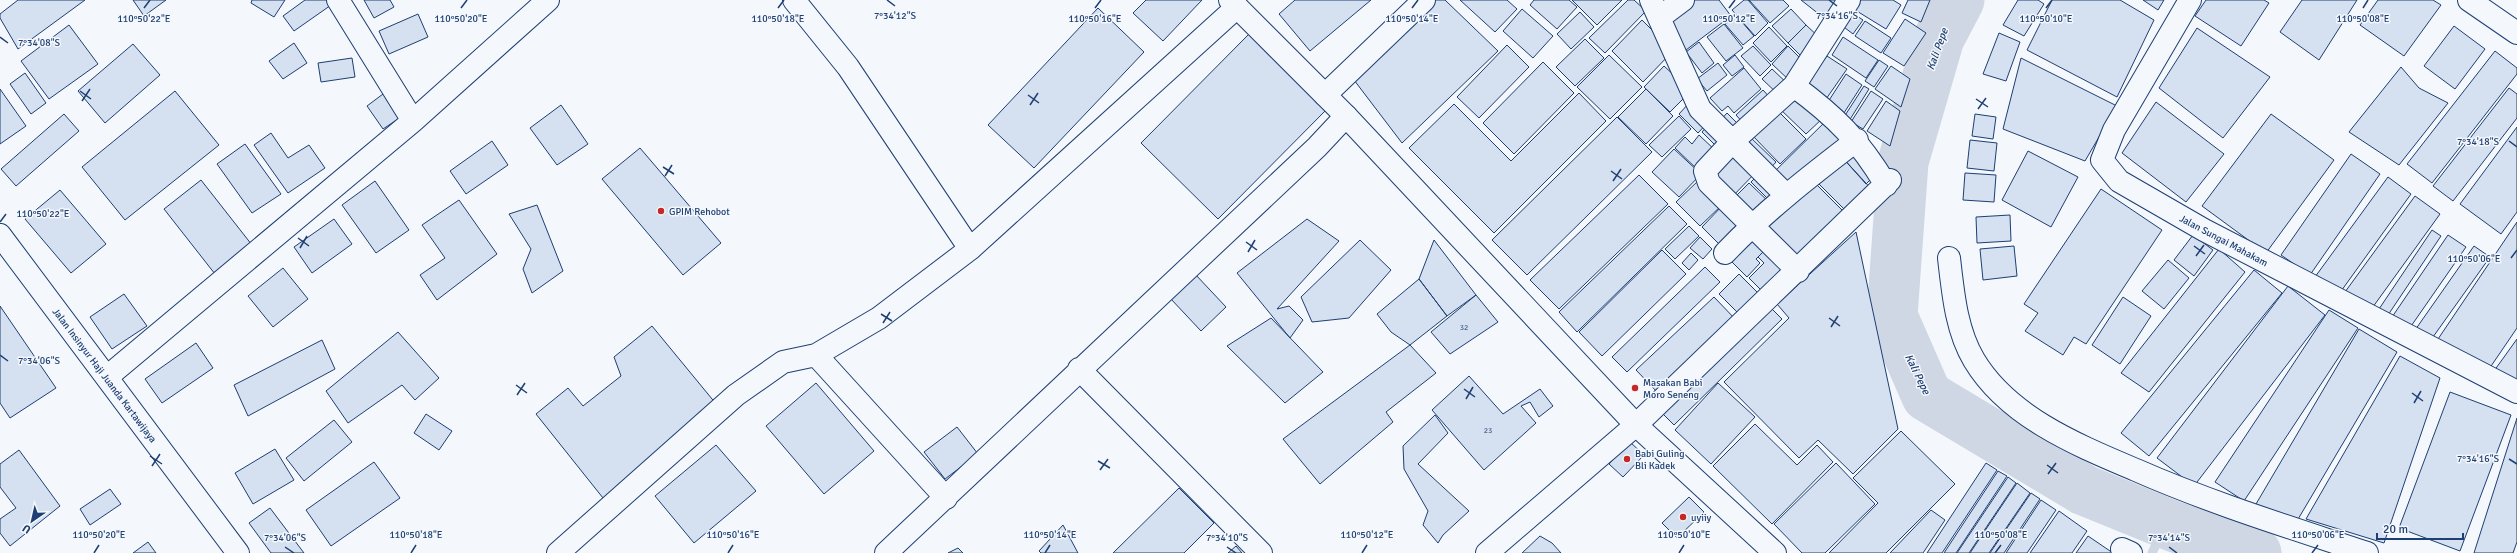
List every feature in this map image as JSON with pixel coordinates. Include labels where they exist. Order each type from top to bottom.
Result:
[{"type":"street","points":[[338,0],[413,121]]},
{"type":"street","points":[[107,377],[413,121],[548,0]]},
{"type":"street","points":[[794,0],[848,67],[970,249]]},
{"type":"street","points":[[1326,95],[1424,0]]},
{"type":"street","points":[[1683,0],[1655,9],[1698,106],[1786,194]]},
{"type":"street","points":[[1798,271],[1709,183],[1704,175],[1707,167],[1732,141],[1794,86],[1849,0]]},
{"type":"street","name":"Jalan Sungai Mahakam","points":[[2190,0],[2114,130],[2102,160],[2119,181],[2204,230],[2517,392]]},
{"type":"street","points":[[2469,0],[2517,33]]},
{"type":"street","points":[[558,553],[736,395],[783,362],[816,355],[879,318],[970,249],[1234,3],[1326,95],[1636,425],[1775,553]]},
{"type":"street","points":[[1486,553],[1636,425],[1888,183],[1857,140],[1826,110],[1794,86]]},
{"type":"street","points":[[886,553],[1008,440],[1079,369],[1317,147],[1346,116]]},
{"type":"street","points":[[1725,253],[1752,224],[1786,194],[1857,140]]},
{"type":"street","name":"Jalan Insinyur Haji Juanda Kartawijaya","points":[[0,235],[238,553]]},
{"type":"street","points":[[1949,258],[1958,319],[1963,337],[1973,360],[1986,377],[2009,401],[2034,419],[2095,454],[2178,489],[2367,553]]},
{"type":"street","points":[[816,355],[946,498]]},
{"type":"street","points":[[1079,369],[1261,553]]},
{"type":"building","points":[[18,0],[85,0],[18,49],[0,18],[0,14]]},
{"type":"building","points":[[133,0],[166,0],[144,16]]},
{"type":"building","points":[[252,0],[285,0],[274,17],[251,3]]},
{"type":"building","points":[[305,0],[332,0],[334,3],[294,31],[283,16]]},
{"type":"building","points":[[364,0],[390,0],[394,7],[374,18]]},
{"type":"building","points":[[1146,0],[1202,0],[1163,41],[1133,13]]},
{"type":"building","points":[[1295,0],[1371,0],[1310,51],[1279,14]]},
{"type":"building","points":[[1434,0],[1445,0],[1498,51],[1402,143],[1354,80]]},
{"type":"building","points":[[1460,0],[1507,0],[1517,9],[1495,32]]},
{"type":"building","points":[[1534,0],[1569,0],[1577,7],[1557,29],[1530,5]]},
{"type":"building","points":[[1572,0],[1622,0],[1597,25]]},
{"type":"building","points":[[1628,0],[1634,0],[1646,11],[1605,53],[1589,38]]},
{"type":"building","points":[[1691,0],[1719,0],[1731,16],[1686,50],[1663,21]]},
{"type":"building","points":[[1744,0],[1748,0],[1768,23],[1755,36],[1732,10]]},
{"type":"building","points":[[1749,0],[1783,0],[1789,6],[1770,23]]},
{"type":"building","points":[[1801,0],[1844,0],[1829,22]]},
{"type":"building","points":[[1851,0],[1893,0],[1901,5],[1886,29],[1847,5]]},
{"type":"building","points":[[1908,0],[1930,0],[1921,22],[1902,13]]},
{"type":"building","points":[[2018,0],[2038,0],[2044,4],[2024,36],[2003,25]]},
{"type":"building","points":[[2052,0],[2120,0],[2154,20],[2117,97],[2027,50]]},
{"type":"building","points":[[2143,0],[2164,0],[2158,10]]},
{"type":"building","points":[[2206,0],[2264,0],[2269,3],[2241,46],[2195,16]]},
{"type":"building","points":[[2302,0],[2357,0],[2319,60],[2280,32]]},
{"type":"building","points":[[2378,0],[2433,0],[2441,5],[2404,56],[2360,25]]},
{"type":"building","points":[[1098,8],[1144,52],[1034,168],[988,125]]},
{"type":"building","points":[[1845,8],[1863,20],[1853,34],[1836,21]]},
{"type":"building","points":[[1522,9],[1553,36],[1533,58],[1503,31]]},
{"type":"building","points":[[1791,9],[1806,25],[1788,43],[1772,26]]},
{"type":"building","points":[[1580,12],[1594,27],[1571,49],[1557,34]]},
{"type":"building","points":[[418,14],[428,37],[389,54],[379,31]]},
{"type":"building","points":[[1736,15],[1754,36],[1743,45],[1725,24]]},
{"type":"building","points":[[1905,19],[1926,33],[1904,66],[1883,53]]},
{"type":"building","points":[[1642,20],[1673,51],[1643,82],[1612,51]]},
{"type":"building","points":[[1865,21],[1891,38],[1881,53],[1855,36]]},
{"type":"building","points":[[1724,24],[1743,48],[1726,61],[1707,37]]},
{"type":"building","points":[[69,25],[98,64],[49,99],[21,61]]},
{"type":"building","points":[[1806,25],[1821,39],[1803,58],[1788,43]]},
{"type":"building","points":[[2454,26],[2485,49],[2455,89],[2424,66]]},
{"type":"building","points":[[1769,27],[1787,46],[1771,62],[1753,43]]},
{"type":"building","points":[[2197,28],[2270,77],[2223,138],[2159,88]]},
{"type":"building","points":[[1250,33],[1328,108],[1218,219],[1141,143]]},
{"type":"building","points":[[1999,33],[2020,42],[2006,81],[1983,74]]},
{"type":"building","points":[[1843,37],[1878,60],[1866,78],[1832,55]]},
{"type":"building","points":[[1585,39],[1604,58],[1575,86],[1556,67]]},
{"type":"building","points":[[1699,42],[1714,63],[1702,73],[1686,52]]},
{"type":"building","points":[[294,43],[307,63],[283,79],[269,61]]},
{"type":"building","points":[[133,44],[160,75],[105,123],[78,91]]},
{"type":"building","points":[[1507,45],[1529,67],[1479,118],[1457,97]]},
{"type":"building","points":[[1753,46],[1771,65],[1760,76],[1741,56]]},
{"type":"building","points":[[1788,46],[1806,64],[1790,81],[1772,64]]},
{"type":"building","points":[[2495,51],[2517,68],[2517,74],[2432,183],[2407,164]]},
{"type":"building","points":[[1609,55],[1642,87],[1610,119],[1577,87]]},
{"type":"building","points":[[1735,55],[1744,67],[1732,76],[1723,65]]},
{"type":"building","points":[[1827,56],[1847,69],[1824,102],[1801,87]]},
{"type":"building","points":[[352,58],[355,77],[321,82],[318,63]]},
{"type":"building","points":[[2021,58],[2117,106],[2085,161],[2003,129]]},
{"type":"building","points":[[1879,60],[1888,66],[1874,87],[1865,81]]},
{"type":"building","points":[[1543,62],[1574,93],[1514,154],[1483,123]]},
{"type":"building","points":[[1718,63],[1727,75],[1707,91],[1697,79]]},
{"type":"building","points":[[1664,66],[1691,91],[1670,112],[1644,87]]},
{"type":"building","points":[[1891,66],[1910,79],[1901,107],[1875,89]]},
{"type":"building","points":[[2401,67],[2419,88],[2448,103],[2399,165],[2349,132]]},
{"type":"building","points":[[1744,68],[1761,89],[1734,113],[1728,106],[1722,111],[1710,98]]},
{"type":"building","points":[[1772,69],[1790,86],[1780,96],[1762,79]]},
{"type":"building","points":[[25,73],[46,103],[31,114],[10,84]]},
{"type":"building","points":[[1846,74],[1862,85],[1842,116],[1826,105]]},
{"type":"building","points":[[1864,86],[1869,89],[1849,121],[1844,117]]},
{"type":"building","points":[[2509,88],[2517,94],[2517,118],[2453,201],[2433,186]]},
{"type":"building","points":[[0,89],[26,126],[0,144]]},
{"type":"building","points":[[1646,89],[1673,116],[1646,144],[1618,117]]},
{"type":"building","points":[[1763,90],[1773,101],[1746,126],[1736,115]]},
{"type":"building","points":[[175,91],[219,145],[125,220],[82,167]]},
{"type":"building","points":[[387,91],[404,115],[383,129],[367,106]]},
{"type":"building","points":[[1795,91],[1823,118],[1806,134],[1778,107]]},
{"type":"building","points":[[1871,91],[1883,99],[1863,129],[1851,122]]},
{"type":"building","points":[[1579,93],[1606,121],[1494,233],[1409,148],[1454,104],[1511,161]]},
{"type":"building","points":[[1886,101],[1900,111],[1890,146],[1867,131]]},
{"type":"building","points":[[1690,102],[1710,120],[1698,133],[1679,114]]},
{"type":"building","points":[[2156,102],[2224,154],[2186,202],[2122,153]]},
{"type":"building","points":[[561,105],[588,144],[557,165],[530,128]]},
{"type":"building","points":[[1777,110],[1806,139],[1780,164],[1752,135]]},
{"type":"building","points":[[1727,113],[1743,129],[1717,124]]},
{"type":"building","points":[[64,114],[79,131],[16,186],[1,169]]},
{"type":"building","points":[[1975,114],[1996,117],[1993,139],[1972,136]]},
{"type":"building","points":[[2271,114],[2334,160],[2266,253],[2202,206]]},
{"type":"building","points":[[1679,116],[1691,129],[1662,157],[1649,145]]},
{"type":"building","points":[[1617,117],[1652,152],[1527,275],[1492,240]]},
{"type":"building","points":[[1828,119],[1844,135],[1787,191],[1771,175]]},
{"type":"building","points":[[1711,122],[1721,151],[1702,132]]},
{"type":"building","points":[[2517,127],[2517,212],[2501,234],[2460,204]]},
{"type":"building","points":[[271,133],[288,158],[309,145],[325,168],[288,193],[254,145]]},
{"type":"building","points":[[1699,135],[1717,152],[1699,171],[1675,148],[1685,137],[1692,144]]},
{"type":"building","points":[[1750,137],[1776,162],[1768,171],[1742,146]]},
{"type":"building","points":[[1970,140],[1997,143],[1994,171],[1967,168]]},
{"type":"building","points":[[492,141],[508,165],[466,194],[450,171]]},
{"type":"building","points":[[245,144],[281,194],[252,213],[217,164]]},
{"type":"building","points":[[1855,145],[1873,177],[1866,184],[1841,156]]},
{"type":"building","points":[[1737,147],[1759,169],[1730,199],[1707,178]]},
{"type":"building","name":"GPIM Rehobot","points":[[640,148],[721,243],[683,275],[602,179]]},
{"type":"building","points":[[1674,149],[1701,174],[1679,197],[1652,172]]},
{"type":"building","points":[[2028,151],[2078,177],[2051,227],[2002,200]]},
{"type":"building","points":[[2351,154],[2380,174],[2310,275],[2281,255]]},
{"type":"building","points":[[1841,156],[1875,193],[1852,217],[1815,180]]},
{"type":"building","points":[[1761,172],[1782,192],[1772,203],[1751,182]]},
{"type":"building","points":[[1965,173],[1996,175],[1994,202],[1963,200]]},
{"type":"building","points":[[1639,175],[1668,204],[1559,309],[1530,280]]},
{"type":"building","points":[[2388,177],[2411,194],[2339,294],[2315,277]]},
{"type":"building","points":[[1811,179],[1848,216],[1799,265],[1762,228]]},
{"type":"building","points":[[201,180],[252,245],[215,274],[164,209]]},
{"type":"building","points":[[1699,180],[1723,204],[1700,226],[1676,202]]},
{"type":"building","points":[[375,181],[409,230],[376,253],[342,205]]},
{"type":"building","points":[[1749,183],[1771,204],[1753,222],[1731,201]]},
{"type":"building","points":[[2101,189],[2162,230],[2086,344],[2074,337],[2063,355],[2025,331],[2038,313],[2024,304]]},
{"type":"building","points":[[60,190],[106,244],[71,273],[25,219]]},
{"type":"building","points":[[2415,196],[2440,214],[2370,311],[2345,292]]},
{"type":"building","points":[[459,200],[497,254],[437,300],[420,275],[445,258],[422,225]]},
{"type":"building","points":[[537,205],[563,271],[532,293],[523,269],[531,249],[509,214]]},
{"type":"building","points":[[1723,205],[1745,227],[1724,249],[1702,227]]},
{"type":"building","points":[[1669,206],[1687,224],[1577,332],[1559,312]]},
{"type":"building","points":[[2010,215],[2011,241],[1977,243],[1976,217]]},
{"type":"building","points":[[334,219],[352,244],[312,273],[294,247]]},
{"type":"building","points":[[1307,219],[1339,241],[1277,309],[1289,306],[1303,320],[1290,338],[1237,273]]},
{"type":"building","points":[[2517,222],[2517,328],[2485,375],[2436,342]]},
{"type":"building","points":[[1689,226],[1699,236],[1675,259],[1665,249]]},
{"type":"building","points":[[2432,230],[2441,236],[2384,321],[2375,315]]},
{"type":"building","points":[[1856,232],[1898,429],[1853,474],[1818,440],[1799,458],[1724,382],[1789,318],[1777,304]]},
{"type":"building","points":[[1750,233],[1766,249],[1756,259],[1760,263],[1747,277],[1727,257]]},
{"type":"building","points":[[2193,235],[2213,250],[2194,276],[2174,260]]},
{"type":"building","points":[[2448,235],[2466,247],[2407,332],[2390,320]]},
{"type":"building","points":[[1700,237],[1712,249],[1703,259],[1690,248]]},
{"type":"building","points":[[1360,240],[1391,270],[1349,318],[1312,322],[1301,297]]},
{"type":"building","points":[[1434,240],[1476,295],[1447,316],[1419,279]]},
{"type":"building","points":[[2014,246],[2017,276],[1983,280],[1980,249]]},
{"type":"building","points":[[2474,246],[2490,257],[2428,344],[2413,333]]},
{"type":"building","points":[[1766,249],[1787,270],[1763,292],[1749,278],[1764,263],[1758,257]]},
{"type":"building","points":[[2219,249],[2245,272],[2149,392],[2121,373]]},
{"type":"building","points":[[1662,250],[1686,274],[1602,356],[1579,332]]},
{"type":"building","points":[[1691,253],[1698,260],[1689,270],[1682,263]]},
{"type":"building","points":[[2168,260],[2189,278],[2164,309],[2142,291]]},
{"type":"building","points":[[1705,267],[1720,282],[1627,372],[1612,357]]},
{"type":"building","points":[[283,268],[308,299],[273,327],[248,296]]},
{"type":"building","points":[[2254,270],[2282,293],[2149,456],[2121,433]]},
{"type":"building","points":[[1195,274],[1226,307],[1201,331],[1170,298]]},
{"type":"building","points":[[1739,274],[1762,297],[1742,317],[1719,294]]},
{"type":"building","points":[[1419,279],[1447,316],[1410,345],[1391,332],[1377,314]]},
{"type":"building","points":[[2288,286],[2325,315],[2194,486],[2157,458]]},
{"type":"building","points":[[124,294],[147,326],[112,349],[90,317]]},
{"type":"building","points":[[1476,295],[1498,322],[1450,354],[1431,332]]},
{"type":"building","points":[[1714,297],[1737,321],[1659,394],[1636,370]]},
{"type":"building","points":[[2123,297],[2151,316],[2120,364],[2092,345]]},
{"type":"building","points":[[0,306],[56,388],[10,418],[0,403]]},
{"type":"building","points":[[1769,306],[1782,319],[1674,425],[1661,412]]},
{"type":"building","points":[[2329,310],[2358,328],[2244,501],[2215,482]]},
{"type":"building","points":[[1271,318],[1323,372],[1285,403],[1227,346]]},
{"type":"building","points":[[652,326],[717,405],[603,498],[536,414],[568,388],[583,406],[621,376],[614,357]]},
{"type":"building","points":[[2359,329],[2397,352],[2294,526],[2256,504]]},
{"type":"building","points":[[398,332],[439,378],[415,400],[402,385],[348,423],[326,391]]},
{"type":"building","points":[[2517,339],[2517,387],[2494,371]]},
{"type":"building","points":[[322,340],[335,369],[248,416],[234,385]]},
{"type":"building","points":[[196,343],[213,368],[162,403],[145,379]]},
{"type":"building","points":[[1410,345],[1436,373],[1386,412],[1393,422],[1320,484],[1283,439]]},
{"type":"building","points":[[2400,356],[2440,378],[2384,543],[2306,519]]},
{"type":"building","points":[[1469,376],[1503,414],[1540,389],[1553,406],[1539,417],[1530,402],[1521,406],[1536,423],[1484,470],[1432,410]]},
{"type":"building","points":[[816,383],[874,451],[824,494],[766,426]]},
{"type":"building","points":[[1718,383],[1755,417],[1711,464],[1675,430]]},
{"type":"building","points":[[2450,392],[2511,415],[2460,551],[2399,528]]},
{"type":"building","points":[[426,414],[452,431],[439,450],[414,433]]},
{"type":"building","points":[[1435,415],[1448,433],[1418,464],[1469,511],[1443,535],[1438,543],[1423,525],[1428,511],[1404,469],[1403,446]]},
{"type":"building","points":[[2517,418],[2517,542],[2513,553],[2474,553]]},
{"type":"building","points":[[334,420],[352,442],[304,481],[286,458]]},
{"type":"building","points":[[1755,424],[1797,465],[1817,445],[1833,462],[1772,524],[1713,466]]},
{"type":"building","points":[[957,427],[978,454],[945,479],[924,452]]},
{"type":"building","points":[[1901,431],[1955,484],[1886,553],[1829,553],[1878,503],[1853,478]]},
{"type":"building","name":"Babi Guling Bli Kadek","points":[[1630,442],[1644,455],[1623,477],[1609,464]]},
{"type":"building","points":[[716,445],[756,491],[694,543],[655,496]]},
{"type":"building","points":[[275,449],[294,480],[253,504],[235,473]]},
{"type":"building","points":[[19,450],[60,506],[10,546],[0,533],[0,519],[16,508],[0,487],[0,464]]},
{"type":"building","points":[[374,462],[400,498],[331,546],[306,510]]},
{"type":"building","points":[[1836,463],[1875,504],[1825,553],[1802,553],[1774,524]]},
{"type":"building","points":[[1986,463],[1997,470],[1942,553],[1927,553]]},
{"type":"building","points":[[1998,471],[2007,476],[1956,553],[1944,553]]},
{"type":"building","points":[[2008,477],[2016,483],[1969,553],[1957,553]]},
{"type":"building","points":[[2017,483],[2030,493],[1989,553],[1970,553]]},
{"type":"building","points":[[1179,488],[1214,523],[1184,553],[1113,553]]},
{"type":"building","points":[[110,489],[121,504],[90,525],[80,509]]},
{"type":"building","points":[[2031,493],[2040,499],[2004,553],[1990,553]]},
{"type":"building","name":"uyiiy","points":[[1689,497],[1704,512],[1677,538],[1662,523]]},
{"type":"building","points":[[2041,500],[2056,510],[2027,553],[2006,553]]},
{"type":"building","points":[[270,508],[304,553],[271,553],[249,523]]},
{"type":"building","points":[[1931,510],[1945,520],[1923,553],[1890,553]]},
{"type":"building","points":[[2059,511],[2087,531],[2072,553],[2030,553]]},
{"type":"building","points":[[1063,525],[1078,553],[1041,553],[1039,551]]},
{"type":"building","points":[[1540,536],[1552,543],[1561,553],[1522,553]]},
{"type":"building","points":[[2088,536],[2113,553],[2076,553]]},
{"type":"building","points":[[148,542],[156,553],[133,553]]},
{"type":"building","points":[[1236,546],[1242,553],[1228,553]]},
{"type":"building","points":[[958,548],[963,553],[948,553]]},
{"type":"waterway","name":"Kali Pepe","points":[[1959,0],[1939,38],[1903,162],[1892,316],[1927,396],[2084,490],[2175,527],[2256,553]]},
{"type":"waterway","points":[[2152,553],[2166,524]]},
{"type":"place","name":"GPIM Rehobot","points":[[661,211]]},
{"type":"place","name":"Masakan Babi Moro Seneng","points":[[1635,388]]},
{"type":"place","name":"Babi Guling Bli Kadek","points":[[1627,459]]},
{"type":"place","name":"uyiiy","points":[[1683,517]]}]
